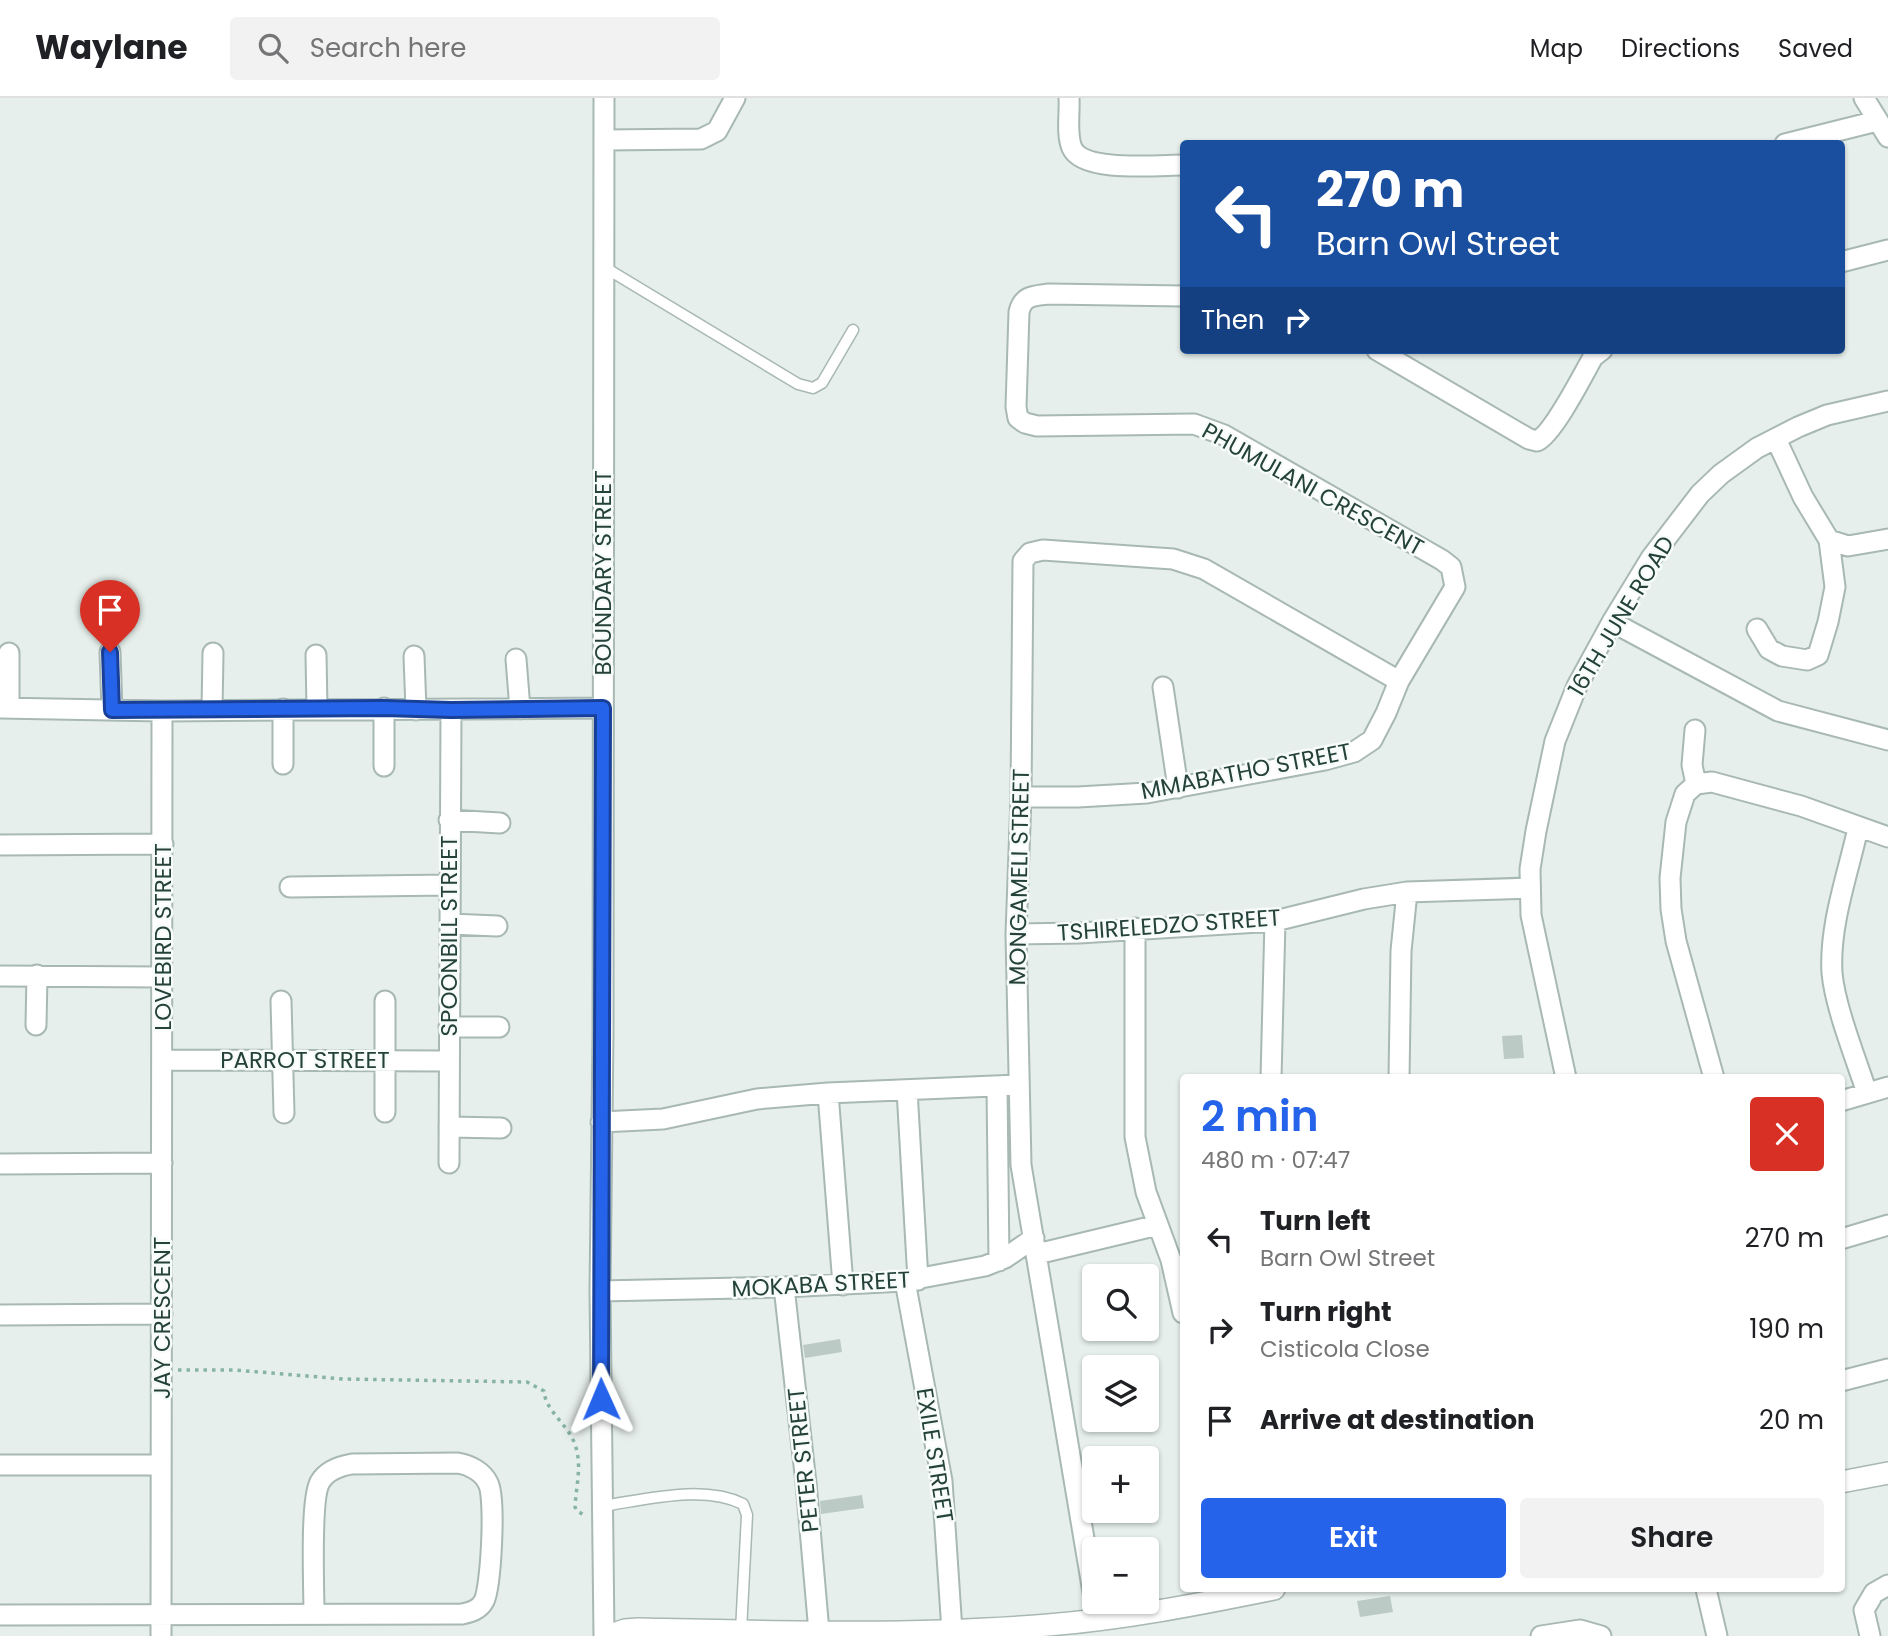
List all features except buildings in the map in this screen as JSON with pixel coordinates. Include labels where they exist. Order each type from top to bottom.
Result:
[{"type":"street","name":"BOUNDARY STREET","points":[[604,98],[600,1291],[606,1636]]},
{"type":"street","points":[[605,140],[701,139],[717,131],[735,98]]},
{"type":"street","points":[[1069,98],[1071,146],[1081,158],[1107,164],[1180,165]]},
{"type":"street","points":[[1811,140],[1883,129],[1864,98]]},
{"type":"street","points":[[1845,261],[1888,250]]},
{"type":"street","name":"PHUMULANI CRESCENT","points":[[1180,296],[1049,294],[1025,299],[1019,312],[1016,407],[1018,418],[1037,426],[1194,424],[1212,430],[1286,469],[1442,560],[1451,567],[1455,581]]},
{"type":"street","points":[[1384,354],[1533,441],[1540,441],[1546,434],[1593,354]]},
{"type":"street","name":"16TH JUNE ROAD","points":[[1565,1074],[1531,915],[1530,888],[1532,850],[1555,741],[1577,686],[1651,558],[1700,494],[1738,460],[1776,439],[1827,415],[1888,401]]},
{"type":"street","points":[[1757,629],[1769,649],[1782,656],[1807,660],[1818,654],[1835,587],[1829,540],[1803,497],[1776,439]]},
{"type":"street","points":[[1829,540],[1848,545],[1888,539]]},
{"type":"street","name":"MONGAMELI STREET","points":[[1083,1537],[1021,1165],[1016,934],[1021,797],[1023,567],[1026,556],[1036,551],[1188,562],[1399,681]]},
{"type":"street","name":"MMABATHO STREET","points":[[1021,797],[1117,796],[1178,788],[1354,752],[1372,740],[1399,681],[1453,591],[1455,581]]},
{"type":"street","points":[[1612,622],[1778,711],[1888,740]]},
{"type":"street","points":[[110,652],[112,710]]},
{"type":"street","points":[[9,653],[4,708],[162,711],[603,708]]},
{"type":"street","points":[[212,710],[213,653]]},
{"type":"street","points":[[316,655],[317,709]]},
{"type":"street","points":[[414,656],[416,710]]},
{"type":"street","points":[[516,659],[520,709]]},
{"type":"street","points":[[1163,687],[1178,788]]},
{"type":"street","points":[[384,708],[384,766]]},
{"type":"street","points":[[283,709],[283,764]]},
{"type":"street","name":"SPOONBILL STREET","points":[[449,1163],[451,710]]},
{"type":"street","name":"LOVEBIRD STREET","points":[[162,711],[162,1163]]},
{"type":"street","points":[[1695,730],[1692,765],[1696,784]]},
{"type":"street","points":[[1713,1074],[1676,941],[1671,909],[1670,878],[1677,812],[1685,794],[1696,784],[1712,782],[1801,806],[1888,837]]},
{"type":"street","points":[[449,820],[500,823]]},
{"type":"street","points":[[1858,828],[1834,931],[1832,974],[1867,1093]]},
{"type":"street","points":[[0,845],[163,844]]},
{"type":"street","points":[[290,887],[449,885]]},
{"type":"street","name":"TSHIRELEDZO STREET","points":[[1016,934],[1275,921],[1364,899],[1407,892],[1530,888]]},
{"type":"street","points":[[1399,1074],[1401,951],[1407,892]]},
{"type":"street","points":[[1271,1074],[1275,921]]},
{"type":"street","points":[[450,924],[497,926]]},
{"type":"street","points":[[1135,929],[1135,1138],[1146,1192],[1171,1260],[1180,1300]]},
{"type":"street","points":[[36,1025],[37,975]]},
{"type":"street","points":[[0,976],[162,977]]},
{"type":"street","points":[[281,1001],[284,1113]]},
{"type":"street","points":[[385,1001],[385,1112]]},
{"type":"street","points":[[449,1027],[499,1027]]},
{"type":"street","name":"PARROT STREET","points":[[162,1060],[448,1060]]},
{"type":"street","points":[[601,1122],[663,1119],[757,1099],[828,1093],[1018,1085]]},
{"type":"street","points":[[997,1086],[999,1261]]},
{"type":"street","points":[[1845,1100],[1888,1087]]},
{"type":"street","name":"EXILE STREET","points":[[907,1090],[912,1281],[942,1481],[952,1631]]},
{"type":"street","points":[[828,1093],[843,1285]]},
{"type":"street","points":[[449,1127],[501,1128]]},
{"type":"street","points":[[0,1164],[162,1163]]},
{"type":"street","name":"JAY CRESCENT","points":[[161,1636],[162,1163]]},
{"type":"street","points":[[1845,1238],[1888,1224]]},
{"type":"street","name":"MOKABA STREET","points":[[600,1291],[912,1281],[999,1261],[1035,1246],[1158,1225]]},
{"type":"street","name":"PETER STREET","points":[[784,1287],[806,1483],[819,1632]]},
{"type":"street","points":[[0,1315],[162,1314]]},
{"type":"street","points":[[1845,1380],[1888,1369]]},
{"type":"street","points":[[0,1615],[462,1614],[474,1611],[483,1602],[489,1582],[492,1496],[488,1482],[472,1467],[458,1463],[352,1464],[330,1471],[322,1478],[315,1497],[314,1614]]},
{"type":"street","points":[[0,1465],[161,1465]]},
{"type":"street","points":[[1845,1481],[1888,1473]]},
{"type":"street","points":[[1870,1636],[1864,1610],[1874,1593],[1888,1585]]},
{"type":"street","points":[[1707,1592],[1717,1636]]},
{"type":"street","points":[[1159,1600],[1235,1593]]},
{"type":"street","points":[[606,1636],[638,1629],[819,1632],[1054,1630],[1082,1614]]},
{"type":"street","points":[[1541,1636],[1580,1630],[1601,1636]]},
{"type":"lane","points":[[603,267],[798,384],[813,388],[822,383],[853,330]]},
{"type":"lane","points":[[602,1513],[695,1494],[719,1494],[743,1504],[747,1515],[741,1631]]},
{"type":"path","points":[[162,1371],[235,1370],[343,1379],[527,1382],[544,1393],[575,1443],[580,1462],[577,1511],[584,1516],[602,1513]]},
{"type":"route","points":[[110,652],[112,710],[603,708],[601,1399]]}]
